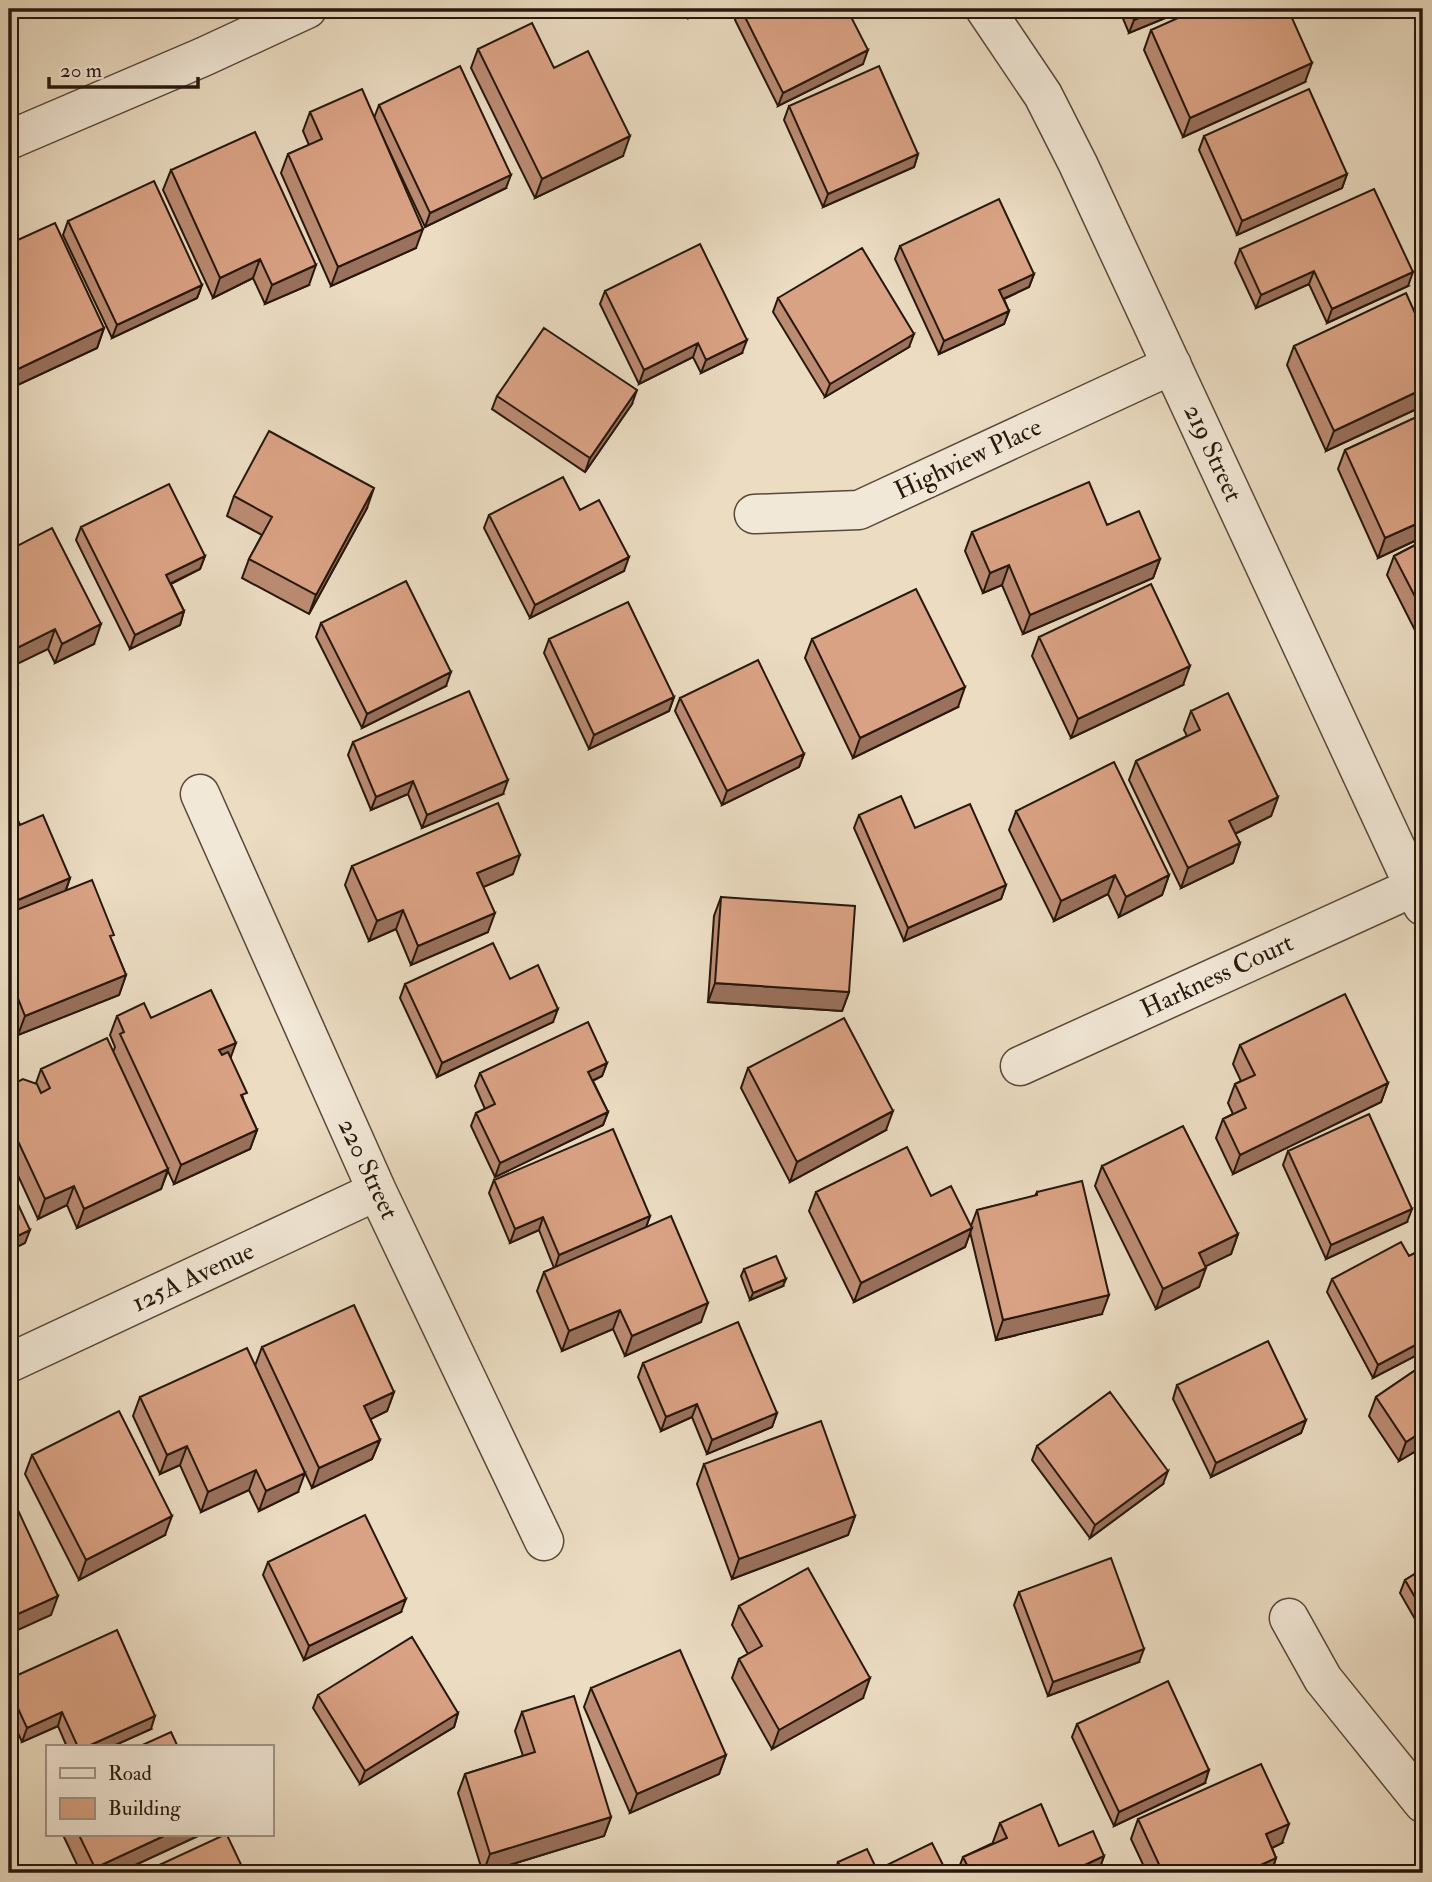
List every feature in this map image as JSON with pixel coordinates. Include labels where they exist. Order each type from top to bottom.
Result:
[{"type":"street","points":[[9,141],[307,9]]},
{"type":"street","name":"219 Street","points":[[985,9],[1049,106],[1078,164],[1419,897]]},
{"type":"street","name":"Highview Place","points":[[754,514],[859,510],[1172,365]]},
{"type":"street","name":"220 Street","points":[[200,794],[377,1191],[544,1541]]},
{"type":"street","name":"Harkness Court","points":[[1020,1066],[1419,897]]},
{"type":"street","name":"125A Avenue","points":[[9,1363],[377,1191]]},
{"type":"street","points":[[1289,1618],[1323,1679],[1423,1803]]},
{"type":"building","points":[[741,9],[847,9],[868,50],[783,93]]},
{"type":"building","points":[[1129,9],[1159,9],[1134,20]]},
{"type":"building","points":[[1198,9],[1288,9],[1312,63],[1190,118],[1151,30]]},
{"type":"building","points":[[532,23],[554,68],[588,51],[630,136],[542,179],[478,49]]},
{"type":"building","points":[[460,66],[511,175],[430,213],[379,105]]},
{"type":"building","points":[[879,66],[918,154],[828,194],[789,106]]},
{"type":"building","points":[[362,89],[423,229],[338,267],[288,154],[322,139],[310,112]]},
{"type":"building","points":[[1309,89],[1347,174],[1242,221],[1204,136]]},
{"type":"building","points":[[255,132],[316,265],[272,285],[260,259],[220,278],[171,170]]},
{"type":"building","points":[[154,181],[202,285],[117,325],[68,221]]},
{"type":"building","points":[[1374,189],[1413,272],[1332,309],[1314,271],[1261,295],[1240,249]]},
{"type":"building","points":[[999,199],[1034,274],[999,290],[1009,311],[944,341],[900,246]]},
{"type":"building","points":[[55,223],[104,328],[16,370],[9,355],[9,244]]},
{"type":"building","points":[[700,244],[747,340],[706,360],[698,343],[644,370],[605,291]]},
{"type":"building","points":[[862,248],[914,334],[830,384],[778,298]]},
{"type":"building","points":[[1406,293],[1423,331],[1423,389],[1334,431],[1294,346]]},
{"type":"building","points":[[544,328],[637,390],[590,458],[497,396]]},
{"type":"building","points":[[1423,414],[1423,521],[1385,538],[1345,450]]},
{"type":"building","points":[[269,431],[374,488],[316,595],[249,559],[272,517],[234,496]]},
{"type":"building","points":[[563,477],[580,510],[599,500],[629,557],[535,605],[489,515]]},
{"type":"building","points":[[1089,482],[1107,525],[1139,511],[1160,559],[1030,615],[1009,565],[990,573],[972,532]]},
{"type":"building","points":[[169,484],[205,556],[166,575],[184,611],[135,635],[81,527]]},
{"type":"building","points":[[52,528],[101,624],[62,644],[55,629],[9,652],[9,550]]},
{"type":"building","points":[[1423,541],[1423,612],[1394,556]]},
{"type":"building","points":[[406,581],[451,672],[367,714],[321,623]]},
{"type":"building","points":[[1151,584],[1190,666],[1078,719],[1039,637]]},
{"type":"building","points":[[916,589],[965,687],[860,738],[812,639]]},
{"type":"building","points":[[628,602],[674,697],[594,735],[549,639]]},
{"type":"building","points":[[758,660],[804,754],[727,791],[680,698]]},
{"type":"building","points":[[9,681],[18,684],[9,705]]},
{"type":"building","points":[[469,691],[508,780],[427,815],[413,781],[376,797],[353,742]]},
{"type":"building","points":[[1228,693],[1278,797],[1229,821],[1240,843],[1188,868],[1136,761],[1200,730],[1191,711]]},
{"type":"building","points":[[1114,762],[1169,875],[1126,897],[1115,875],[1061,901],[1016,811]]},
{"type":"building","points":[[901,796],[915,828],[970,804],[1006,885],[908,928],[859,815]]},
{"type":"building","points":[[498,803],[520,855],[477,873],[495,913],[418,946],[403,910],[377,921],[352,866]]},
{"type":"building","points":[[9,805],[20,825],[43,815],[70,878],[18,900],[14,890],[9,892]]},
{"type":"building","points":[[92,880],[114,935],[110,936],[126,975],[25,1016],[17,996],[9,1000],[9,913]]},
{"type":"building","points":[[721,897],[855,906],[849,992],[715,983]]},
{"type":"building","points":[[493,943],[510,979],[538,965],[558,1009],[442,1063],[405,984]]},
{"type":"building","points":[[211,990],[236,1043],[219,1050],[222,1055],[228,1052],[247,1093],[241,1095],[257,1130],[181,1165],[120,1034],[124,1032],[117,1016],[144,1003],[151,1018]]},
{"type":"building","points":[[1345,994],[1388,1083],[1240,1155],[1223,1119],[1246,1108],[1235,1084],[1255,1075],[1240,1045]]},
{"type":"building","points":[[844,1018],[893,1111],[797,1162],[748,1068]]},
{"type":"building","points":[[588,1022],[607,1063],[588,1072],[608,1112],[500,1163],[476,1113],[495,1104],[480,1073]]},
{"type":"building","points":[[107,1038],[168,1169],[84,1209],[74,1186],[45,1199],[9,1122],[9,1086],[23,1079],[37,1084],[41,1093],[50,1088],[41,1069]]},
{"type":"building","points":[[1369,1114],[1412,1209],[1331,1245],[1288,1151]]},
{"type":"building","points":[[1183,1126],[1238,1234],[1199,1253],[1206,1268],[1163,1289],[1102,1166]]},
{"type":"building","points":[[613,1129],[650,1216],[559,1255],[543,1217],[515,1229],[494,1180]]},
{"type":"building","points":[[907,1147],[931,1196],[951,1186],[972,1228],[861,1283],[816,1192]]},
{"type":"building","points":[[1082,1181],[1109,1295],[1003,1320],[977,1210]]},
{"type":"building","points":[[9,1185],[30,1230],[9,1240]]},
{"type":"building","points":[[671,1216],[708,1303],[632,1336],[620,1310],[569,1331],[544,1272]]},
{"type":"building","points":[[1401,1242],[1409,1256],[1423,1249],[1423,1341],[1378,1365],[1332,1279]]},
{"type":"building","points":[[776,1256],[786,1279],[753,1293],[744,1269]]},
{"type":"building","points":[[354,1305],[394,1392],[364,1406],[380,1440],[319,1468],[262,1347]]},
{"type":"building","points":[[738,1322],[777,1413],[712,1440],[697,1404],[666,1417],[643,1363]]},
{"type":"building","points":[[1268,1341],[1306,1420],[1216,1463],[1177,1385]]},
{"type":"building","points":[[247,1348],[305,1473],[266,1491],[256,1470],[208,1492],[187,1446],[167,1455],[140,1397]]},
{"type":"building","points":[[1423,1365],[1423,1431],[1406,1442],[1376,1397]]},
{"type":"building","points":[[1110,1392],[1168,1471],[1095,1525],[1037,1446]]},
{"type":"building","points":[[119,1411],[172,1516],[86,1560],[32,1455]]},
{"type":"building","points":[[821,1421],[855,1516],[739,1559],[704,1464]]},
{"type":"building","points":[[9,1491],[58,1596],[9,1618]]},
{"type":"building","points":[[365,1515],[406,1599],[309,1646],[268,1562]]},
{"type":"building","points":[[1111,1558],[1144,1649],[1053,1682],[1019,1592]]},
{"type":"building","points":[[808,1568],[870,1678],[779,1730],[739,1659],[762,1646],[739,1606]]},
{"type":"building","points":[[1423,1569],[1423,1611],[1405,1580]]},
{"type":"building","points":[[117,1630],[155,1716],[90,1745],[77,1745],[62,1712],[27,1728],[9,1689],[9,1679]]},
{"type":"building","points":[[412,1637],[458,1713],[365,1771],[318,1695]]},
{"type":"building","points":[[680,1650],[726,1755],[637,1794],[591,1688]]},
{"type":"building","points":[[1168,1681],[1209,1770],[1119,1812],[1077,1724]]},
{"type":"building","points":[[574,1696],[611,1817],[490,1854],[465,1774],[535,1752],[522,1712]]},
{"type":"building","points":[[171,1732],[177,1745],[142,1745]]},
{"type":"building","points":[[1261,1764],[1289,1824],[1266,1834],[1276,1858],[1243,1873],[1163,1873],[1138,1819]]},
{"type":"building","points":[[1041,1804],[1059,1846],[1093,1831],[1104,1856],[1074,1870],[1076,1873],[971,1873],[963,1857],[1007,1838],[1000,1823]]},
{"type":"building","points":[[79,1836],[164,1836],[95,1868]]},
{"type":"building","points":[[222,1836],[227,1836],[245,1873],[142,1873]]},
{"type":"building","points":[[932,1843],[947,1873],[843,1873],[838,1862],[867,1849],[877,1870]]}]
